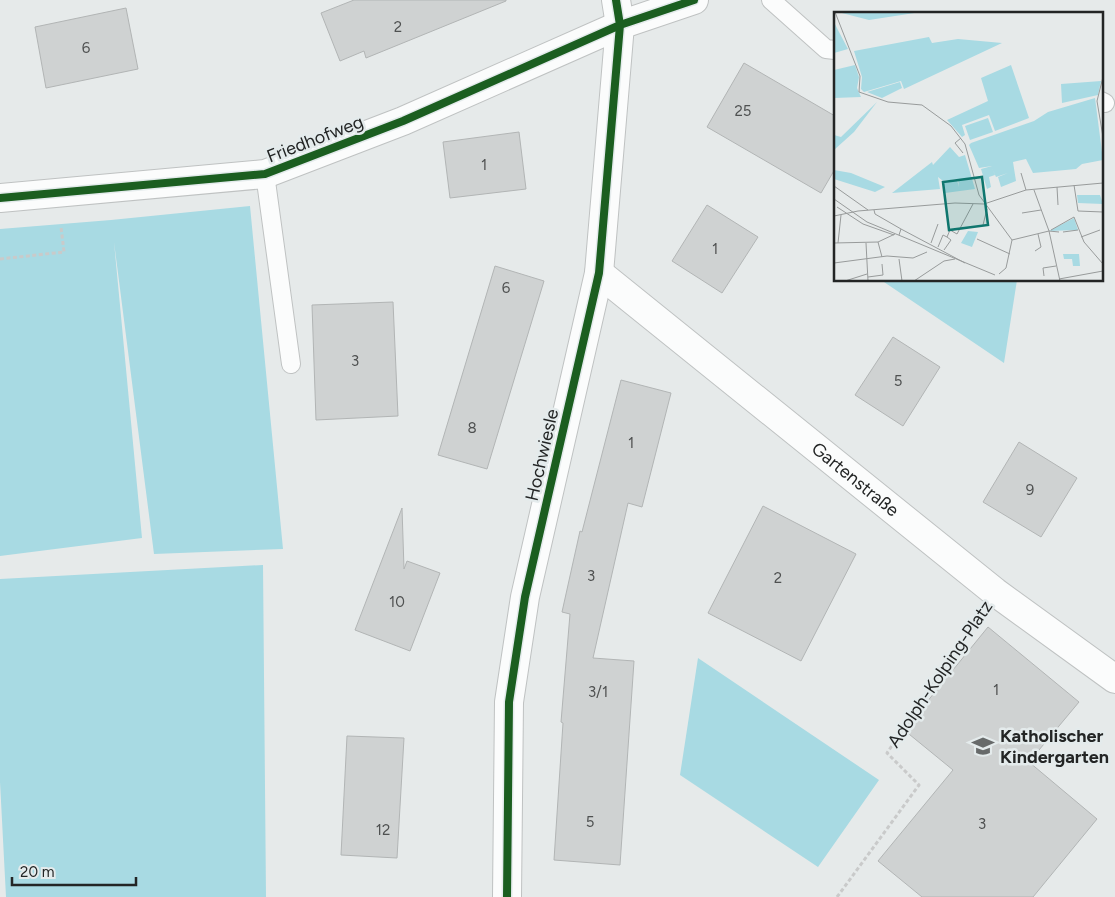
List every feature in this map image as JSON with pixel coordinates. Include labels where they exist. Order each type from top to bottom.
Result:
[{"type":"street","name":"Friedhofweg","points":[[0,198],[265,174],[403,121],[618,13],[694,0]]},
{"type":"street","name":"Hochwiesle","points":[[510,896],[508,702],[525,597],[599,274],[618,13]]},
{"type":"street","name":"Gartenstraße","points":[[599,274],[995,592],[1115,679]]},
{"type":"lane","points":[[771,0],[826,49],[834,50]]},
{"type":"lane","points":[[265,174],[291,364]]},
{"type":"path","points":[[0,259],[64,252],[57,192]]},
{"type":"shaded area","points":[[250,206],[283,549],[154,554],[114,242],[142,538],[0,556],[0,229]]},
{"type":"shaded area","points":[[882,281],[1017,281],[1004,363]]},
{"type":"shaded area","points":[[263,565],[266,897],[6,897],[0,782],[0,579]]},
{"type":"shaded area","points":[[698,658],[879,780],[818,867],[680,775]]},
{"type":"building","points":[[354,0],[506,1],[366,58],[364,51],[340,61],[321,13]]},
{"type":"building","points":[[126,8],[138,69],[46,88],[35,27]]},
{"type":"building","points":[[744,63],[834,115],[834,171],[821,193],[707,127]]},
{"type":"building","points":[[519,132],[526,189],[450,198],[443,142]]},
{"type":"building","points":[[707,205],[758,237],[722,293],[672,261]]},
{"type":"building","points":[[495,266],[544,281],[487,469],[438,455]]},
{"type":"building","points":[[393,302],[398,416],[316,420],[312,305]]},
{"type":"building","points":[[893,337],[940,367],[903,426],[855,395]]},
{"type":"building","points":[[621,380],[671,393],[642,507],[628,503],[593,658],[634,661],[620,865],[554,860],[563,723],[561,722],[570,614],[562,612],[580,531],[582,532]]},
{"type":"building","points":[[1019,442],[1077,478],[1041,537],[983,502]]},
{"type":"building","points":[[763,506],[856,554],[801,661],[708,613]]},
{"type":"building","points":[[402,508],[404,569],[407,561],[440,573],[410,651],[355,630]]},
{"type":"building","name":"Katholischer Kindergarten","points":[[988,627],[1079,702],[1029,762],[1097,819],[1033,897],[922,897],[878,861],[953,770],[904,730]]},
{"type":"building","points":[[347,736],[404,738],[397,858],[341,855]]},
{"type":"cycle path","points":[[507,897],[509,702],[525,597],[599,273],[620,25],[616,0]]},
{"type":"cycle path","points":[[0,198],[265,174],[403,121],[620,25],[694,0]]},
{"type":"place","name":"Katholischer Kindergarten","points":[[983,746]]}]
